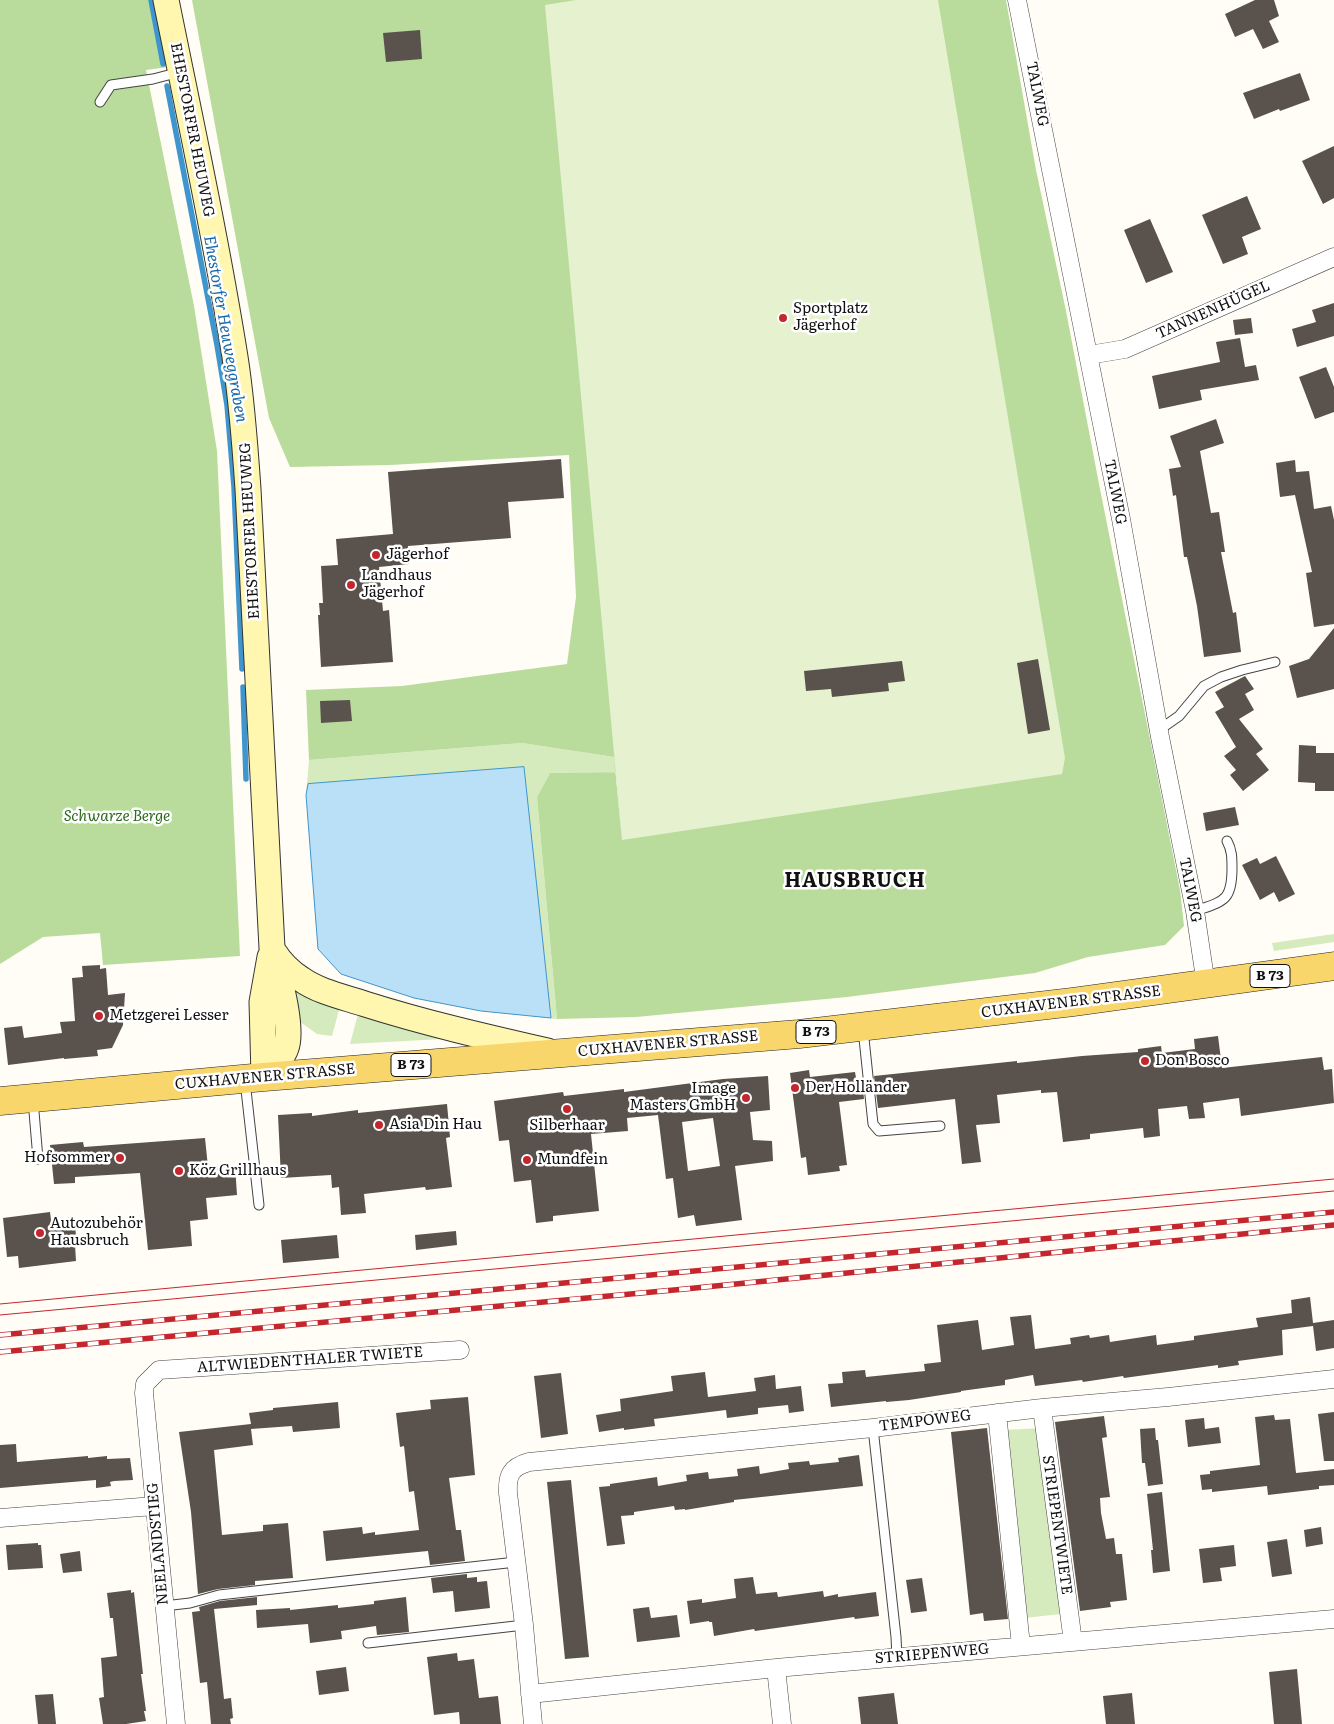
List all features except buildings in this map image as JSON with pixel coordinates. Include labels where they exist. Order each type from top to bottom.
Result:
[{"type":"main road","name":"EHESTORFER HEUWEG","points":[[166,0],[219,265],[235,358],[243,420],[272,948],[285,1002],[287,1043],[283,1054],[254,1078]]},
{"type":"main road","points":[[272,948],[290,970],[301,979],[316,987],[406,1017],[558,1053]]},
{"type":"main road","name":"CUXHAVENER STRASSE","points":[[0,1101],[254,1078],[799,1034],[1073,1002],[1334,966]]},
{"type":"street","name":"TALWEG","points":[[1017,0],[1121,519],[1206,985]]},
{"type":"street","name":"TANNENHÜGEL","points":[[1089,355],[1125,349],[1334,257]]},
{"type":"street","name":"ALTWIEDENTHALER TWIETE","points":[[159,1370],[460,1350]]},
{"type":"street","name":"NEELANDSTIEG","points":[[159,1370],[146,1384],[144,1393],[176,1724]]},
{"type":"street","name":"TEMPOWEG","points":[[516,1562],[508,1487],[510,1474],[516,1467],[529,1462],[873,1428],[1042,1408],[1168,1398],[1334,1379]]},
{"type":"street","name":"STRIEPENTWIETE","points":[[1042,1408],[1073,1642]]},
{"type":"street","points":[[997,1413],[1021,1646]]},
{"type":"street","points":[[0,1518],[154,1506]]},
{"type":"street","points":[[516,1562],[533,1724]]},
{"type":"street","name":"STRIEPENWEG","points":[[530,1694],[776,1668],[1334,1619]]},
{"type":"street","points":[[776,1668],[782,1724]]},
{"type":"lane","points":[[100,102],[111,85],[153,79],[180,72]]},
{"type":"lane","points":[[1159,730],[1179,716],[1204,686],[1220,677],[1275,662]]},
{"type":"lane","points":[[1194,911],[1212,905],[1229,893],[1232,886],[1232,858],[1231,848],[1227,841]]},
{"type":"lane","points":[[863,1026],[873,1124],[879,1131],[940,1126]]},
{"type":"lane","points":[[254,1078],[259,1205]]},
{"type":"lane","points":[[32,1098],[38,1159]]},
{"type":"lane","points":[[873,1428],[897,1658]]},
{"type":"lane","points":[[164,1606],[190,1603],[229,1594],[516,1562]]},
{"type":"lane","points":[[368,1643],[524,1625]]},
{"type":"green space","name":"Schwarze Berge","points":[[0,0],[156,0],[168,67],[146,70],[194,306],[217,451],[240,956],[103,965],[100,933],[43,937],[0,964]]},
{"type":"green space","points":[[192,0],[1006,0],[1036,170],[1066,311],[1180,890],[1184,926],[1165,945],[1088,957],[1035,973],[847,997],[636,1017],[557,1019],[537,797],[550,773],[615,772],[614,757],[522,743],[309,760],[306,690],[402,686],[567,664],[576,597],[569,455],[390,465],[290,467],[269,418]]},
{"type":"green space","name":"Sportplatz Jägerhof","points":[[576,0],[938,0],[1065,758],[1062,774],[622,840],[545,5]]},
{"type":"green space","points":[[522,743],[614,757],[616,772],[550,773],[537,797],[557,1019],[481,1011],[414,998],[341,974],[318,949],[306,795],[309,760]]},
{"type":"green space","points":[[1334,934],[1334,942],[1274,951],[1272,943]]},
{"type":"green space","points":[[295,991],[338,1007],[339,1010],[332,1036],[317,1034],[296,1019]]},
{"type":"green space","points":[[358,1014],[442,1039],[350,1044]]},
{"type":"green space","points":[[1041,1428],[1061,1614],[1024,1618],[1004,1430]]},
{"type":"water","points":[[524,767],[551,1018],[481,1011],[414,998],[341,974],[318,949],[306,795],[308,784]]},
{"type":"waterway","name":"Ehestorfer Heuweggraben","points":[[151,0],[163,64]]},
{"type":"waterway","name":"Ehestorfer Heuweggraben","points":[[167,86],[227,405],[234,487],[242,669]]},
{"type":"waterway","name":"Ehestorfer Heuweggraben","points":[[243,687],[246,779]]},
{"type":"tram line","points":[[0,1304],[1334,1179]]},
{"type":"tram line","points":[[0,1315],[1334,1191]]},
{"type":"railway","points":[[0,1335],[1334,1212]]},
{"type":"railway","points":[[0,1352],[685,1289],[1334,1225]]},
{"type":"place","name":"Sportplatz Jägerhof","points":[[783,318]]},
{"type":"place","name":"Jägerhof","points":[[376,555]]},
{"type":"place","name":"Landhaus Jägerhof","points":[[351,585]]},
{"type":"place","name":"Metzgerei Lesser","points":[[99,1016]]},
{"type":"place","name":"Don Bosco","points":[[1145,1061]]},
{"type":"place","name":"Der Holländer","points":[[795,1088]]},
{"type":"place","name":"Image Masters GmbH","points":[[746,1098]]},
{"type":"place","name":"Silberhaar","points":[[567,1109]]},
{"type":"place","name":"Asia Din Hau","points":[[379,1125]]},
{"type":"place","name":"Hofsommer","points":[[120,1158]]},
{"type":"place","name":"Mundfein","points":[[527,1160]]},
{"type":"place","name":"Köz Grillhaus","points":[[179,1171]]},
{"type":"place","name":"Autozubehör Hausbruch","points":[[40,1233]]},
{"type":"district","name":"HAUSBRUCH","points":[[855,881]]}]
